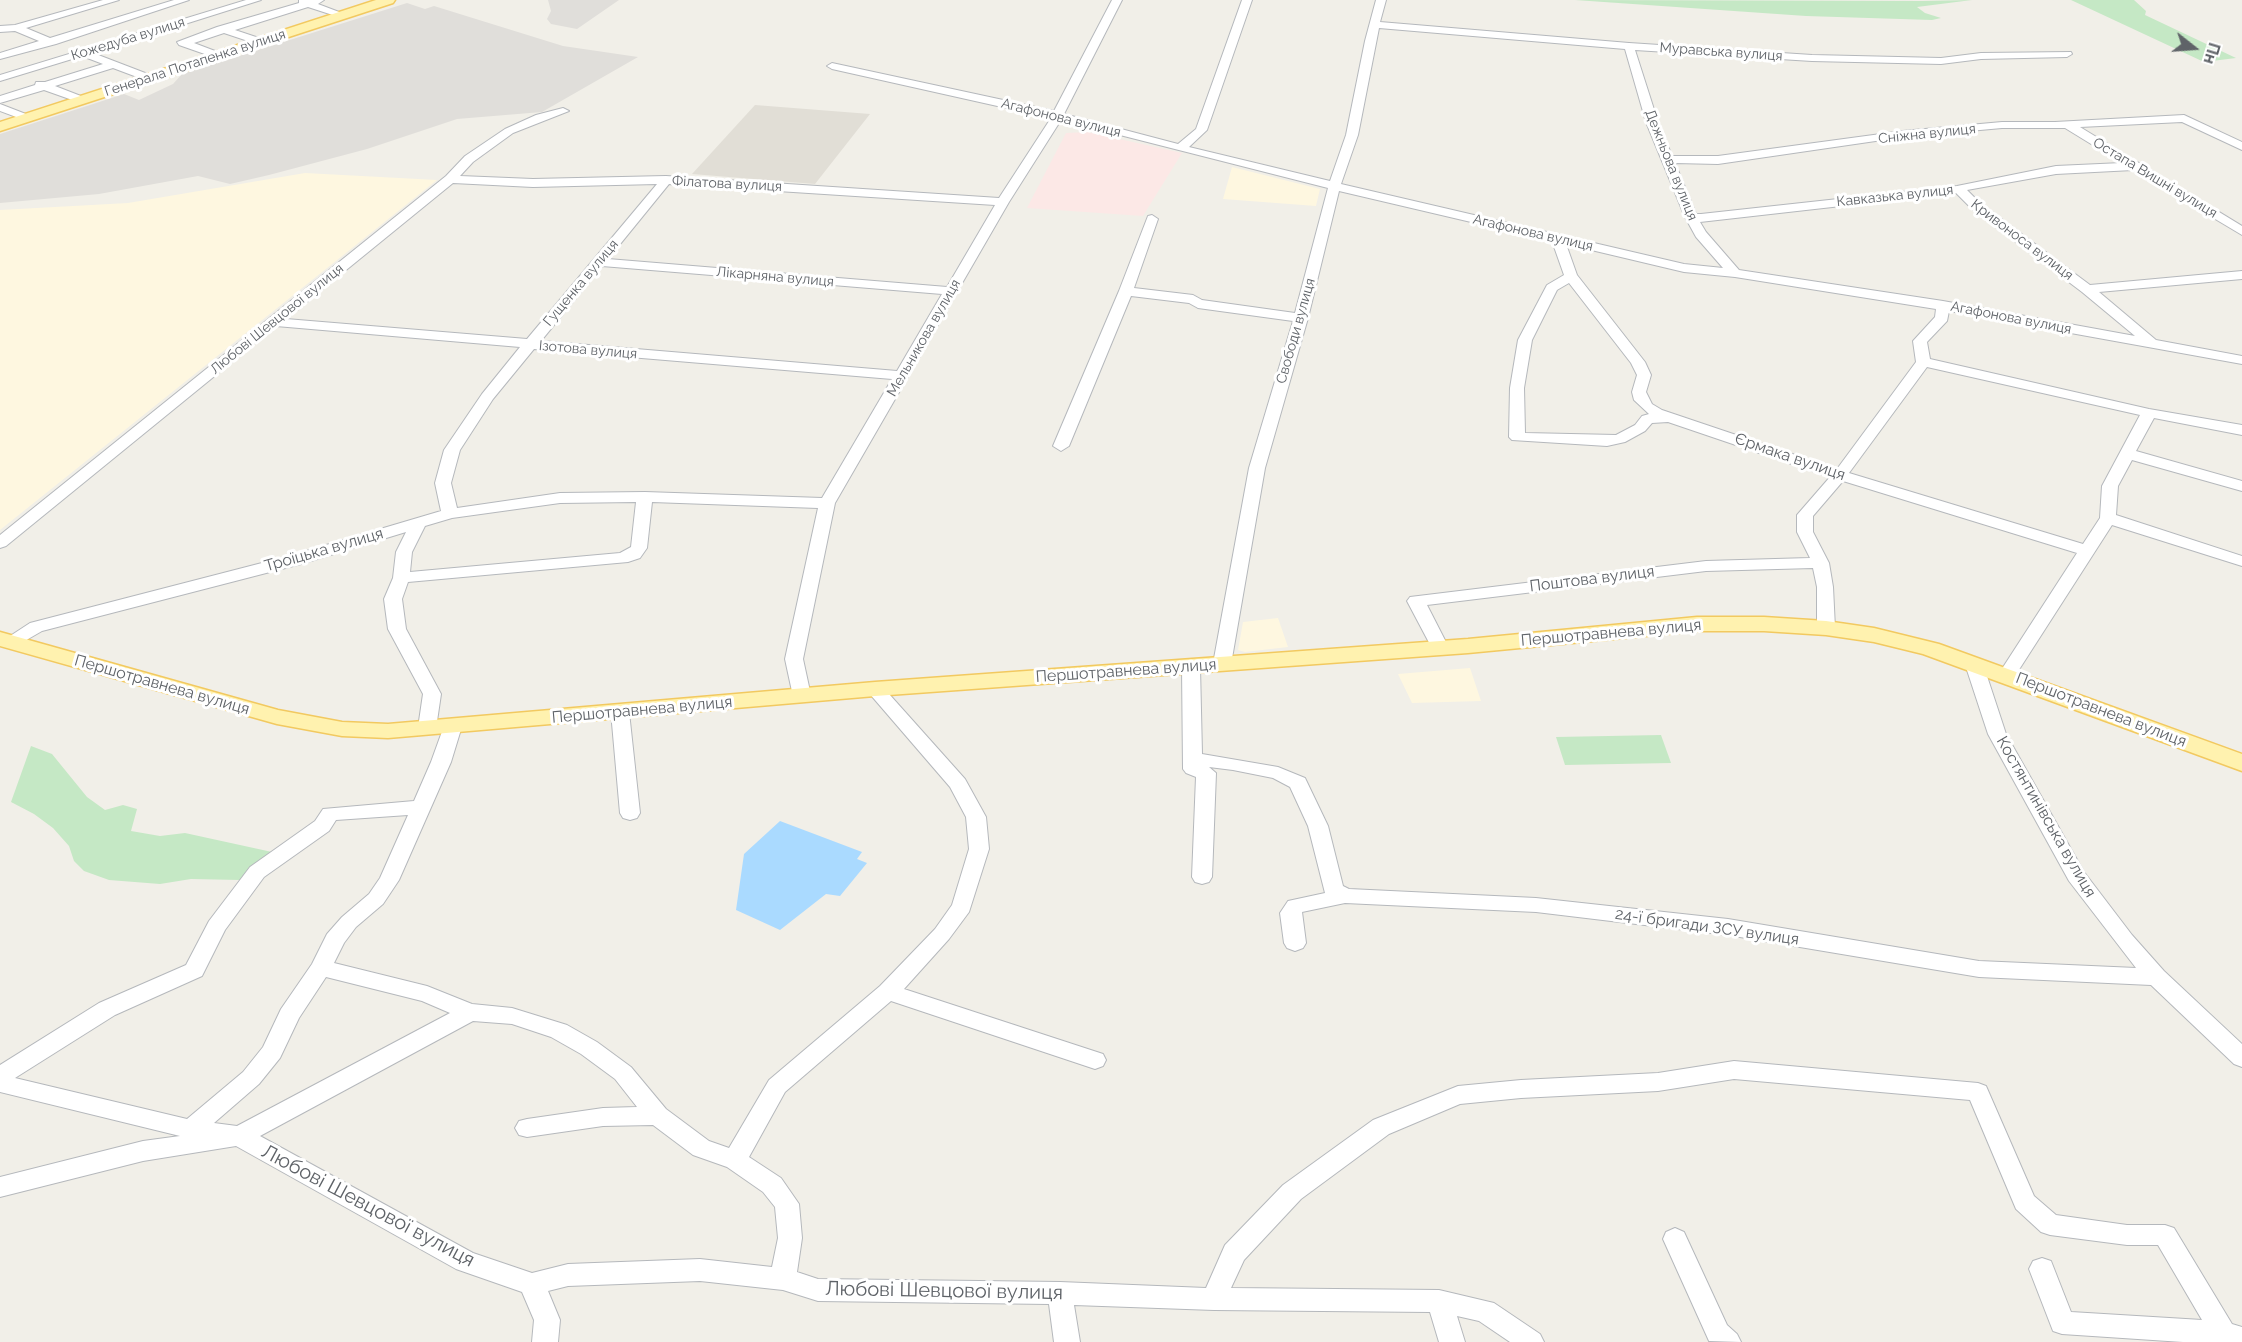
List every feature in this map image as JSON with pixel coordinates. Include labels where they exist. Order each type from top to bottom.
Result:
[{"type":"main road","name":"Генерала Потапенка вулиця","points":[[0,127],[379,1]]},
{"type":"main road","name":"Першотравнева вулиця","points":[[5,641],[277,717],[342,729],[388,731],[875,689],[1440,648],[1697,624],[1764,624],[1827,628],[1874,635],[1930,649],[2007,675],[2242,763]]},
{"type":"street","points":[[5,27],[114,0]]},
{"type":"street","name":"Кожедуба вулиця","points":[[0,56],[184,0]]},
{"type":"street","points":[[219,0],[299,29]]},
{"type":"street","name":"Кожедуба вулиця","points":[[0,78],[256,0]]},
{"type":"street","name":"Мельникова вулиця","points":[[802,696],[794,659],[819,549],[827,502],[1003,202],[1057,117],[1117,0]]},
{"type":"street","points":[[1181,147],[1201,130],[1247,0]]},
{"type":"street","name":"Свободи вулиця","points":[[1222,664],[1257,468],[1301,318],[1334,187],[1352,135],[1370,41],[1381,0]]},
{"type":"street","points":[[308,1],[342,15]]},
{"type":"street","name":"Кожедуба вулиця","points":[[183,43],[265,18],[308,1]]},
{"type":"street","points":[[160,8],[261,42]]},
{"type":"street","name":"Муравська вулиця","points":[[1376,25],[1629,46],[1812,58],[1916,61],[1981,56],[2067,54]]},
{"type":"street","points":[[5,27],[84,53],[148,78]]},
{"type":"street","points":[[152,32],[219,56]]},
{"type":"street","name":"Дежньова вулиця","points":[[1629,46],[1652,122],[1690,217],[1701,234],[1735,273]]},
{"type":"street","name":"Кожедуба вулиця","points":[[0,100],[111,65]]},
{"type":"street","name":"Агафонова вулиця","points":[[832,66],[1057,117],[1334,187],[1684,268],[1735,273],[1942,305],[2242,360]]},
{"type":"street","points":[[0,67],[82,100]]},
{"type":"street","points":[[0,107],[27,118]]},
{"type":"street","name":"Любові Шевцової вулиця","points":[[0,543],[450,179],[469,159],[509,131],[540,117],[563,111]]},
{"type":"street","name":"Сніжна вулиця","points":[[1667,159],[1718,160],[1928,131],[2002,125],[2068,125],[2188,118],[2242,146]]},
{"type":"street","name":"Остапа Вишні вулиця","points":[[2068,125],[2242,231]]},
{"type":"street","name":"Кавказька вулиця","points":[[1690,217],[1701,218],[1959,189],[1971,184],[2056,170],[2134,166]]},
{"type":"street","name":"Філатова вулиця","points":[[450,179],[533,183],[666,180],[1003,202]]},
{"type":"street","name":"Гущенка вулиця","points":[[450,514],[443,483],[452,450],[487,397],[666,180]]},
{"type":"street","name":"Кривоноса вулиця","points":[[1959,189],[1976,206],[2087,289],[2154,345]]},
{"type":"street","points":[[1061,446],[1126,291],[1152,219]]},
{"type":"street","name":"Єрмака вулиця","points":[[1557,237],[1571,276],[1638,362],[1644,375],[1640,392],[1641,400],[1647,407],[1669,417],[1840,475],[2085,550]]},
{"type":"street","name":"Лікарняна вулиця","points":[[599,262],[951,291]]},
{"type":"street","name":"Кривоноса вулиця","points":[[2087,289],[2242,275]]},
{"type":"street","points":[[1571,276],[1552,288],[1525,340],[1517,388],[1517,437],[1607,441],[1631,434],[1647,419],[1669,417]]},
{"type":"street","points":[[1126,291],[1193,299],[1198,304],[1301,318]]},
{"type":"street","points":[[1827,628],[1825,586],[1821,563],[1805,532],[1805,515],[1840,475],[1923,362],[1920,341],[1942,318],[1942,305]]},
{"type":"street","name":"Ізотова вулиця","points":[[274,322],[903,376]]},
{"type":"street","points":[[1923,362],[2149,413],[2242,430]]},
{"type":"street","points":[[2007,675],[2085,550],[2108,518],[2110,486],[2149,413]]},
{"type":"street","points":[[2128,454],[2242,486]]},
{"type":"street","points":[[401,578],[622,558],[634,554],[639,548],[645,497]]},
{"type":"street","name":"Троїцька вулиця","points":[[5,641],[36,627],[295,560],[450,514],[560,498],[645,497],[827,502]]},
{"type":"street","points":[[2108,518],[2242,561]]},
{"type":"street","points":[[419,523],[404,552],[401,578],[393,599],[397,629],[432,694],[427,728]]},
{"type":"street","name":"Поштова вулиця","points":[[1440,648],[1416,601],[1706,566],[1821,563]]},
{"type":"street","name":"Костянтинівська вулиця","points":[[1974,664],[1997,734],[2076,876],[2124,940],[2156,977],[2242,1058]]},
{"type":"street","points":[[1191,667],[1193,769],[1206,773],[1202,877]]},
{"type":"street","points":[[735,1160],[777,1086],[888,992],[942,934],[963,907],[979,849],[976,817],[958,784],[875,689]]},
{"type":"street","points":[[620,712],[630,813]]},
{"type":"street","points":[[191,1129],[251,1078],[272,1052],[289,1015],[321,968],[335,939],[376,898],[389,880],[422,807],[453,726]]},
{"type":"street","points":[[1192,759],[1278,773],[1298,783],[1318,825],[1334,890],[1345,896]]},
{"type":"street","points":[[0,1076],[107,1009],[194,969],[216,926],[257,872],[322,826],[330,814],[422,807]]},
{"type":"street","name":"24-ї бригади ЗСУ вулиця","points":[[1295,943],[1290,913],[1295,906],[1345,896],[1536,905],[1728,927],[1979,969],[2156,977]]},
{"type":"street","points":[[321,968],[427,994],[470,1012],[512,1016],[569,1037],[589,1048],[623,1073],[658,1116],[701,1148],[735,1160],[772,1185],[787,1204],[789,1238],[783,1279]]},
{"type":"street","points":[[888,992],[1095,1060]]},
{"type":"street","points":[[0,1187],[143,1151],[239,1136],[470,1012]]},
{"type":"street","points":[[1214,1299],[1234,1253],[1292,1192],[1381,1127],[1458,1095],[1521,1089],[1659,1082],[1734,1070],[1978,1092],[2025,1202],[2050,1226],[2127,1235],[2165,1235],[2233,1336]]},
{"type":"street","name":"Любові Шевцової вулиця","points":[[0,1083],[191,1129],[239,1136],[465,1261],[532,1284],[568,1275],[700,1270],[783,1279],[818,1290],[1060,1293],[1214,1299],[1439,1301],[1485,1311],[1531,1342]]},
{"type":"street","points":[[527,1128],[603,1117],[658,1116]]},
{"type":"street","points":[[1675,1239],[1718,1333],[1728,1342]]},
{"type":"street","points":[[2042,1269],[2062,1323],[2233,1336]]},
{"type":"street","points":[[532,1284],[547,1320],[545,1342]]},
{"type":"street","points":[[1060,1293],[1067,1342]]},
{"type":"street","points":[[1439,1301],[1452,1342]]},
{"type":"shaded area","points":[[548,0],[619,0],[577,29],[551,24],[547,19],[551,11]]},
{"type":"shaded area","points":[[407,3],[425,9],[434,6],[563,46],[638,57],[542,112],[457,119],[367,149],[230,184],[198,176],[99,194],[0,203],[0,134],[124,94],[139,100],[173,84],[182,74]]},
{"type":"shaded area","points":[[755,105],[870,114],[815,184],[692,174]]},
{"type":"shaded area","points":[[1088,132],[1182,153],[1143,216],[1027,208],[1066,133]]},
{"type":"shaded area","points":[[1232,167],[1320,189],[1316,206],[1223,199]]},
{"type":"shaded area","points":[[305,173],[437,180],[0,530],[0,210],[128,203]]},
{"type":"shaded area","points":[[1278,618],[1288,647],[1245,652],[1238,650],[1243,622]]},
{"type":"shaded area","points":[[1470,668],[1481,701],[1412,703],[1398,674]]},
{"type":"green space","points":[[1575,0],[1972,0],[1917,7],[1925,13],[1941,18],[1932,20],[1806,16]]},
{"type":"green space","points":[[2071,0],[2134,0],[2146,11],[2145,15],[2236,58],[2204,62]]},
{"type":"green space","points":[[1661,735],[1671,763],[1565,765],[1556,737]]},
{"type":"green space","points":[[31,746],[52,754],[87,797],[105,810],[123,805],[137,809],[131,831],[160,836],[185,833],[272,852],[240,880],[191,879],[160,884],[109,880],[84,871],[74,861],[69,846],[53,828],[34,814],[11,802]]},
{"type":"water","points":[[780,821],[862,852],[857,859],[867,863],[840,896],[826,894],[780,930],[736,910],[744,854]]}]
